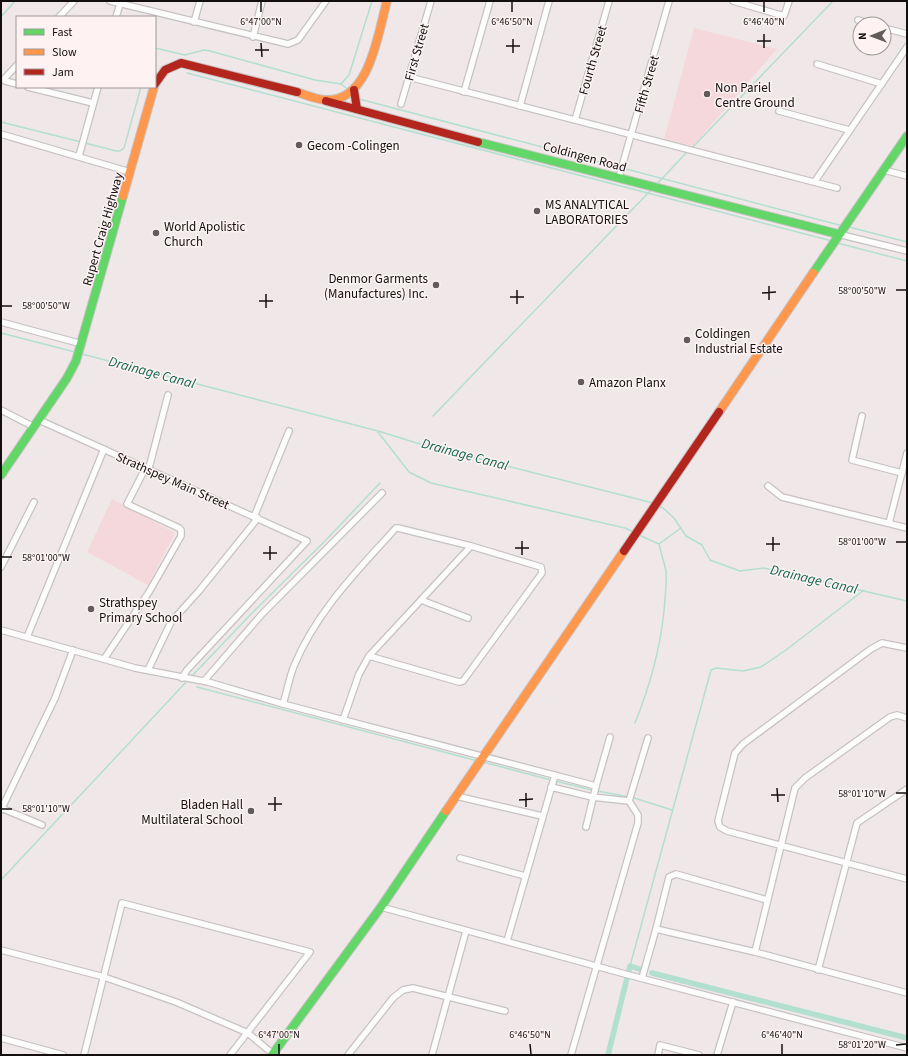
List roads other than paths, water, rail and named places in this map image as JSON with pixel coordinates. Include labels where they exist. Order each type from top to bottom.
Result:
[{"type":"main road","points":[[357,110],[354,90],[363,77],[387,1]]},
{"type":"main road","name":"Rupert Craig Highway","points":[[156,84],[165,70],[181,64],[202,67],[325,100],[341,97],[354,90]]},
{"type":"main road","name":"Rupert Craig Highway","points":[[1,475],[37,423],[76,361],[154,88]]},
{"type":"main road","name":"Coldingen Road","points":[[325,100],[357,110],[621,172],[838,234]]},
{"type":"main road","points":[[272,1054],[381,907],[838,234],[907,136]]},
{"type":"street","points":[[60,16],[74,1]]},
{"type":"street","points":[[110,1],[282,44],[294,43],[326,1]]},
{"type":"street","points":[[194,22],[200,1]]},
{"type":"street","points":[[253,36],[262,1]]},
{"type":"street","name":"First Street","points":[[401,104],[431,1]]},
{"type":"street","points":[[464,92],[490,1]]},
{"type":"street","points":[[520,106],[549,1]]},
{"type":"street","name":"Fourth Street","points":[[575,120],[609,1]]},
{"type":"street","name":"Fifth Street","points":[[621,172],[669,1]]},
{"type":"street","points":[[732,1],[784,16],[789,1]]},
{"type":"street","points":[[116,16],[120,4]]},
{"type":"street","points":[[892,30],[907,34]]},
{"type":"street","points":[[815,181],[907,47]]},
{"type":"street","points":[[816,64],[882,84]]},
{"type":"street","points":[[16,65],[5,78],[5,81],[16,84]]},
{"type":"street","points":[[409,77],[815,181],[837,188]]},
{"type":"street","points":[[32,88],[93,103]]},
{"type":"street","points":[[79,156],[98,88]]},
{"type":"street","points":[[779,111],[849,130]]},
{"type":"street","points":[[1,134],[130,172]]},
{"type":"street","points":[[884,170],[907,176]]},
{"type":"street","points":[[838,234],[907,251]]},
{"type":"street","points":[[1,322],[81,346]]},
{"type":"street","points":[[104,659],[149,592],[181,536],[181,530],[179,528],[128,504],[147,467],[168,395]]},
{"type":"street","name":"Strathspey Main Street","points":[[1,410],[147,467],[307,541],[187,670],[182,678]]},
{"type":"street","points":[[862,416],[852,460],[902,473]]},
{"type":"street","points":[[148,670],[171,622],[199,591],[256,518],[289,432]]},
{"type":"street","points":[[27,637],[104,449]]},
{"type":"street","points":[[889,523],[907,453]]},
{"type":"street","points":[[768,486],[782,496],[907,528]]},
{"type":"street","points":[[204,681],[262,614],[382,493]]},
{"type":"street","points":[[1,566],[34,502]]},
{"type":"street","points":[[283,704],[294,666],[309,636],[327,606],[396,528],[471,546],[541,566],[542,573],[463,681],[459,682],[369,656]]},
{"type":"street","points":[[343,720],[359,674],[369,656],[471,546]]},
{"type":"street","points":[[421,600],[468,618]]},
{"type":"street","points":[[1,630],[104,659],[182,678],[204,681],[283,704],[596,786]]},
{"type":"street","points":[[907,648],[882,643],[871,649],[743,744],[736,753],[718,821],[720,827],[726,831],[781,844],[907,879]]},
{"type":"street","points":[[42,825],[1,809],[55,698],[73,650]]},
{"type":"street","points":[[755,952],[795,788],[890,717],[896,715],[907,718]]},
{"type":"street","points":[[586,827],[610,737]]},
{"type":"street","points":[[571,1055],[638,823],[638,815],[629,801],[648,738]]},
{"type":"street","points":[[507,941],[555,775]]},
{"type":"street","points":[[551,787],[593,797],[629,801]]},
{"type":"street","points":[[818,970],[857,823],[907,789]]},
{"type":"street","points":[[456,796],[542,816]]},
{"type":"street","points":[[460,858],[525,876]]},
{"type":"street","points":[[642,978],[669,877],[672,875],[767,900]]},
{"type":"street","points":[[84,1055],[122,903],[310,952],[230,1055]]},
{"type":"street","points":[[381,907],[625,974],[907,1048]]},
{"type":"street","points":[[656,929],[755,952],[907,994]]},
{"type":"street","points":[[432,1055],[466,931]]},
{"type":"street","points":[[1,950],[104,977],[176,1002],[248,1033],[272,1054]]},
{"type":"street","points":[[349,1055],[393,998],[403,990],[413,988],[505,1011]]},
{"type":"street","points":[[717,1055],[733,1002]]},
{"type":"street","points":[[1,1038],[63,1055]]},
{"type":"street","points":[[658,1055],[660,1045],[699,1055]]},
{"type":"waterway","points":[[1,17],[15,1]]},
{"type":"waterway","points":[[156,48],[185,55],[204,50],[210,51],[315,80],[341,84],[349,75],[372,1]]},
{"type":"waterway","points":[[691,149],[833,1]]},
{"type":"waterway","points":[[187,73],[832,241]]},
{"type":"waterway","points":[[341,84],[349,90]]},
{"type":"waterway","points":[[85,143],[116,151],[120,151],[124,148],[141,88]]},
{"type":"waterway","points":[[359,99],[843,226]]},
{"type":"waterway","points":[[1,122],[81,142]]},
{"type":"waterway","points":[[656,185],[688,151]]},
{"type":"waterway","points":[[433,416],[652,189]]},
{"type":"waterway","points":[[849,227],[907,242]]},
{"type":"waterway","points":[[837,243],[907,261]]},
{"type":"waterway","name":"Drainage Canal","points":[[1,333],[75,352]]},
{"type":"waterway","name":"Drainage Canal","points":[[82,354],[378,431],[420,444],[653,503]]},
{"type":"waterway","points":[[378,432],[409,472],[431,483],[625,528],[634,532]]},
{"type":"waterway","points":[[191,677],[380,483]]},
{"type":"waterway","name":"Drainage Canal","points":[[658,506],[663,508],[674,518],[686,536],[702,545],[710,560],[740,571],[764,568],[907,601]]},
{"type":"waterway","points":[[635,723],[654,668],[660,640],[666,591],[666,571],[659,544],[681,528]]},
{"type":"waterway","points":[[639,535],[659,544]]},
{"type":"waterway","points":[[630,966],[711,670],[716,668],[743,671],[761,667],[786,650],[864,590]]},
{"type":"waterway","points":[[1,880],[188,680]]},
{"type":"waterway","points":[[197,687],[478,761]]},
{"type":"waterway","points":[[483,762],[551,780]]},
{"type":"waterway","points":[[555,781],[634,798],[672,810]]},
{"type":"waterway","points":[[608,1055],[630,966],[642,970]]},
{"type":"waterway","points":[[652,973],[907,1038]]},
{"type":"place","name":"Non Pariel Centre Ground","points":[[707,94]]},
{"type":"place","name":"Gecom -Colingen","points":[[299,145]]},
{"type":"place","name":"MS ANALYTICAL LABORATORIES","points":[[537,211]]},
{"type":"place","name":"World Apolistic Church","points":[[156,233]]},
{"type":"place","name":"Denmor Garments (Manufactures) Inc.","points":[[436,285]]},
{"type":"place","name":"Coldingen Industrial Estate","points":[[687,340]]},
{"type":"place","name":"Amazon Planx","points":[[581,382]]},
{"type":"place","name":"Strathspey Primary School","points":[[91,609]]},
{"type":"place","name":"Bladen Hall Multilateral School","points":[[251,811]]}]
